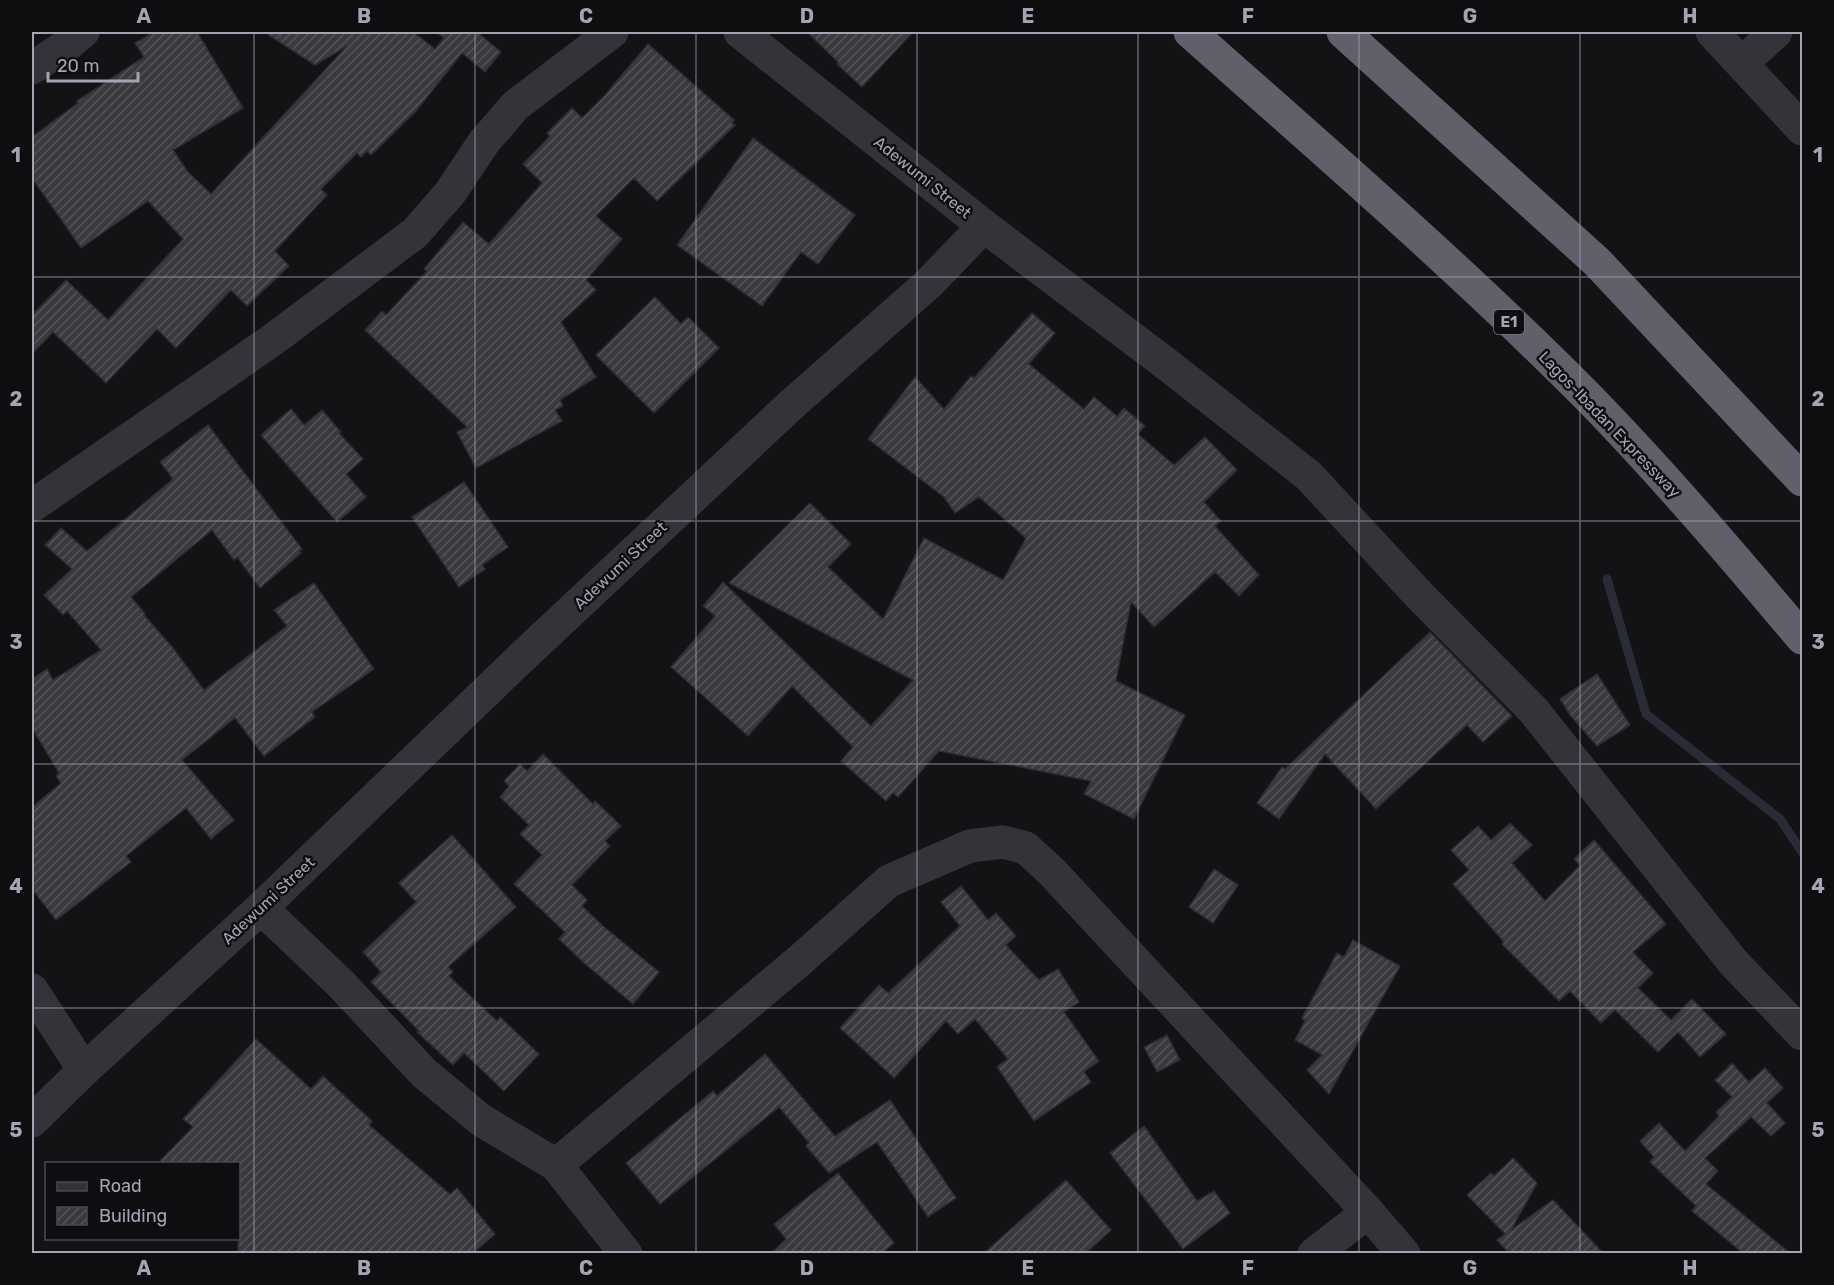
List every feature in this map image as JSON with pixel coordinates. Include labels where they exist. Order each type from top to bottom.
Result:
[{"type":"highway","name":"Lagos-Ibadan Expressway","points":[[1190,32],[1448,262],[1588,398],[1711,531],[1803,638]]},
{"type":"highway","points":[[1342,32],[1597,262],[1803,480]]},
{"type":"street","points":[[32,506],[271,341],[416,233],[450,193],[484,142],[515,106],[612,32]]},
{"type":"street","name":"Adewumi Street","points":[[32,1121],[84,1070],[261,908],[522,657],[791,405],[928,284],[984,226],[740,32]]},
{"type":"street","points":[[1712,32],[1803,129]]},
{"type":"street","points":[[1742,63],[1776,32]]},
{"type":"street","points":[[32,68],[66,36]]},
{"type":"street","points":[[984,226],[1160,359],[1309,476],[1421,597],[1534,711],[1733,962],[1803,1034]]},
{"type":"street","points":[[556,1165],[799,961],[889,881],[970,846],[1003,842],[1026,848],[1052,872],[1368,1212],[1404,1254]]},
{"type":"street","points":[[261,908],[341,984],[424,1073],[481,1120],[556,1165],[626,1254]]},
{"type":"street","points":[[32,990],[84,1070]]},
{"type":"street","points":[[1314,1254],[1368,1212]]},
{"type":"building","points":[[154,32],[197,32],[243,108],[173,150],[188,172],[211,194],[347,46],[315,65],[264,32],[413,32],[435,49],[444,38],[436,32],[480,32],[478,33],[501,52],[485,72],[462,53],[416,111],[371,155],[367,151],[361,157],[357,153],[321,189],[327,195],[275,251],[289,266],[247,306],[231,290],[176,348],[157,329],[106,383],[53,332],[32,354],[32,315],[66,280],[108,320],[183,239],[148,201],[81,248],[32,178],[32,137],[78,103],[77,101],[144,57],[135,43]]},
{"type":"building","points":[[807,32],[913,32],[862,87]]},
{"type":"building","points":[[648,44],[734,120],[732,123],[735,125],[657,201],[634,178],[596,216],[622,239],[586,280],[596,290],[561,322],[596,377],[560,400],[563,406],[555,410],[562,421],[476,468],[457,432],[467,427],[365,330],[382,311],[386,315],[427,271],[424,269],[463,222],[489,244],[542,183],[523,164],[550,136],[547,133],[572,108],[582,118],[605,95]]},
{"type":"building","points":[[753,138],[855,215],[818,264],[801,252],[762,306],[677,245]]},
{"type":"building","points":[[655,297],[681,324],[688,317],[719,348],[654,413],[596,355]]},
{"type":"building","points":[[1032,313],[1055,333],[1029,364],[1084,409],[1094,397],[1117,416],[1124,408],[1145,426],[1138,434],[1174,465],[1205,437],[1237,470],[1204,502],[1221,521],[1215,526],[1259,575],[1239,596],[1215,572],[1154,627],[1131,602],[1116,681],[1185,715],[1134,819],[1084,794],[1091,781],[939,751],[898,797],[893,793],[886,801],[841,761],[853,747],[792,686],[748,736],[671,667],[715,616],[703,606],[723,582],[871,726],[913,680],[729,583],[810,503],[851,544],[828,567],[883,619],[924,538],[1003,580],[1026,538],[979,497],[955,513],[944,497],[868,439],[915,377],[944,409],[971,376],[974,378]]},
{"type":"building","points":[[291,409],[304,425],[322,410],[363,459],[346,474],[366,497],[337,522],[261,435]]},
{"type":"building","points":[[208,425],[302,549],[299,551],[301,553],[260,588],[237,557],[234,560],[212,530],[131,597],[204,690],[287,626],[274,610],[314,583],[374,669],[312,712],[315,717],[264,756],[235,718],[182,760],[234,820],[211,839],[186,808],[126,856],[131,862],[56,920],[32,889],[32,807],[61,783],[56,776],[59,773],[32,728],[32,679],[47,669],[53,680],[101,650],[67,611],[63,615],[44,595],[72,569],[45,545],[61,528],[87,551],[173,479],[160,462]]},
{"type":"building","points":[[464,482],[508,547],[482,565],[485,569],[459,587],[412,517]]},
{"type":"building","points":[[1430,632],[1512,716],[1483,742],[1467,725],[1376,809],[1325,754],[1279,819],[1257,803],[1282,767],[1285,769]]},
{"type":"building","points":[[1597,674],[1630,725],[1597,746],[1570,715],[1560,699]]},
{"type":"building","points":[[543,754],[593,804],[595,801],[621,826],[605,841],[610,846],[572,885],[587,900],[582,906],[659,972],[633,1004],[559,939],[565,932],[514,884],[542,855],[520,834],[529,825],[500,797],[509,786],[504,781],[520,764],[527,771]]},
{"type":"building","points":[[1510,823],[1532,845],[1512,863],[1545,901],[1580,865],[1574,859],[1594,840],[1666,924],[1633,952],[1653,973],[1638,988],[1671,1020],[1692,999],[1726,1034],[1700,1057],[1678,1032],[1658,1052],[1615,1010],[1601,1023],[1570,991],[1559,1001],[1502,944],[1504,942],[1453,884],[1469,870],[1451,850],[1478,826],[1491,840]]},
{"type":"building","points":[[452,835],[516,907],[448,967],[453,972],[449,976],[497,1021],[500,1017],[539,1054],[504,1091],[464,1053],[453,1065],[417,1032],[419,1031],[371,982],[381,972],[363,952],[416,902],[399,883]]},
{"type":"building","points":[[1214,869],[1238,885],[1213,923],[1189,907]]},
{"type":"building","points":[[961,886],[988,920],[996,913],[1016,936],[1006,945],[1039,980],[1058,969],[1079,1002],[1064,1012],[1099,1061],[1084,1072],[1091,1082],[1034,1121],[997,1067],[1008,1059],[975,1019],[958,1034],[946,1021],[894,1078],[840,1028],[879,985],[888,993],[960,926],[941,902]]},
{"type":"building","points":[[1353,940],[1400,966],[1329,1094],[1307,1070],[1322,1055],[1295,1040],[1305,1021],[1302,1018],[1337,953],[1344,957]]},
{"type":"building","points":[[1167,1035],[1180,1060],[1157,1072],[1144,1047]]},
{"type":"building","points":[[256,1039],[311,1089],[323,1076],[372,1121],[369,1125],[450,1194],[457,1188],[495,1234],[472,1254],[238,1254],[240,1162],[159,1162],[193,1127],[183,1119]]},
{"type":"building","points":[[765,1054],[835,1136],[890,1100],[956,1198],[928,1217],[877,1142],[829,1173],[806,1146],[809,1143],[779,1107],[660,1204],[626,1163],[713,1091],[717,1096]]},
{"type":"building","points":[[1732,1063],[1749,1082],[1765,1068],[1783,1088],[1767,1103],[1785,1123],[1771,1136],[1751,1117],[1705,1158],[1718,1171],[1706,1184],[1791,1254],[1744,1254],[1692,1211],[1696,1206],[1650,1162],[1654,1157],[1640,1141],[1659,1123],[1685,1151],[1719,1116],[1716,1112],[1732,1097],[1715,1080]]},
{"type":"building","points":[[1144,1126],[1197,1201],[1214,1191],[1230,1213],[1183,1249],[1110,1153]]},
{"type":"building","points":[[1513,1158],[1537,1183],[1511,1230],[1553,1200],[1604,1254],[1510,1254],[1497,1240],[1505,1234],[1467,1195],[1491,1173],[1494,1176]]},
{"type":"building","points":[[838,1173],[894,1243],[881,1254],[771,1254],[786,1239],[774,1224]]},
{"type":"building","points":[[1066,1180],[1111,1230],[1085,1254],[983,1254]]},
{"type":"waterway","points":[[1607,579],[1646,714],[1780,819],[1802,852]]}]
